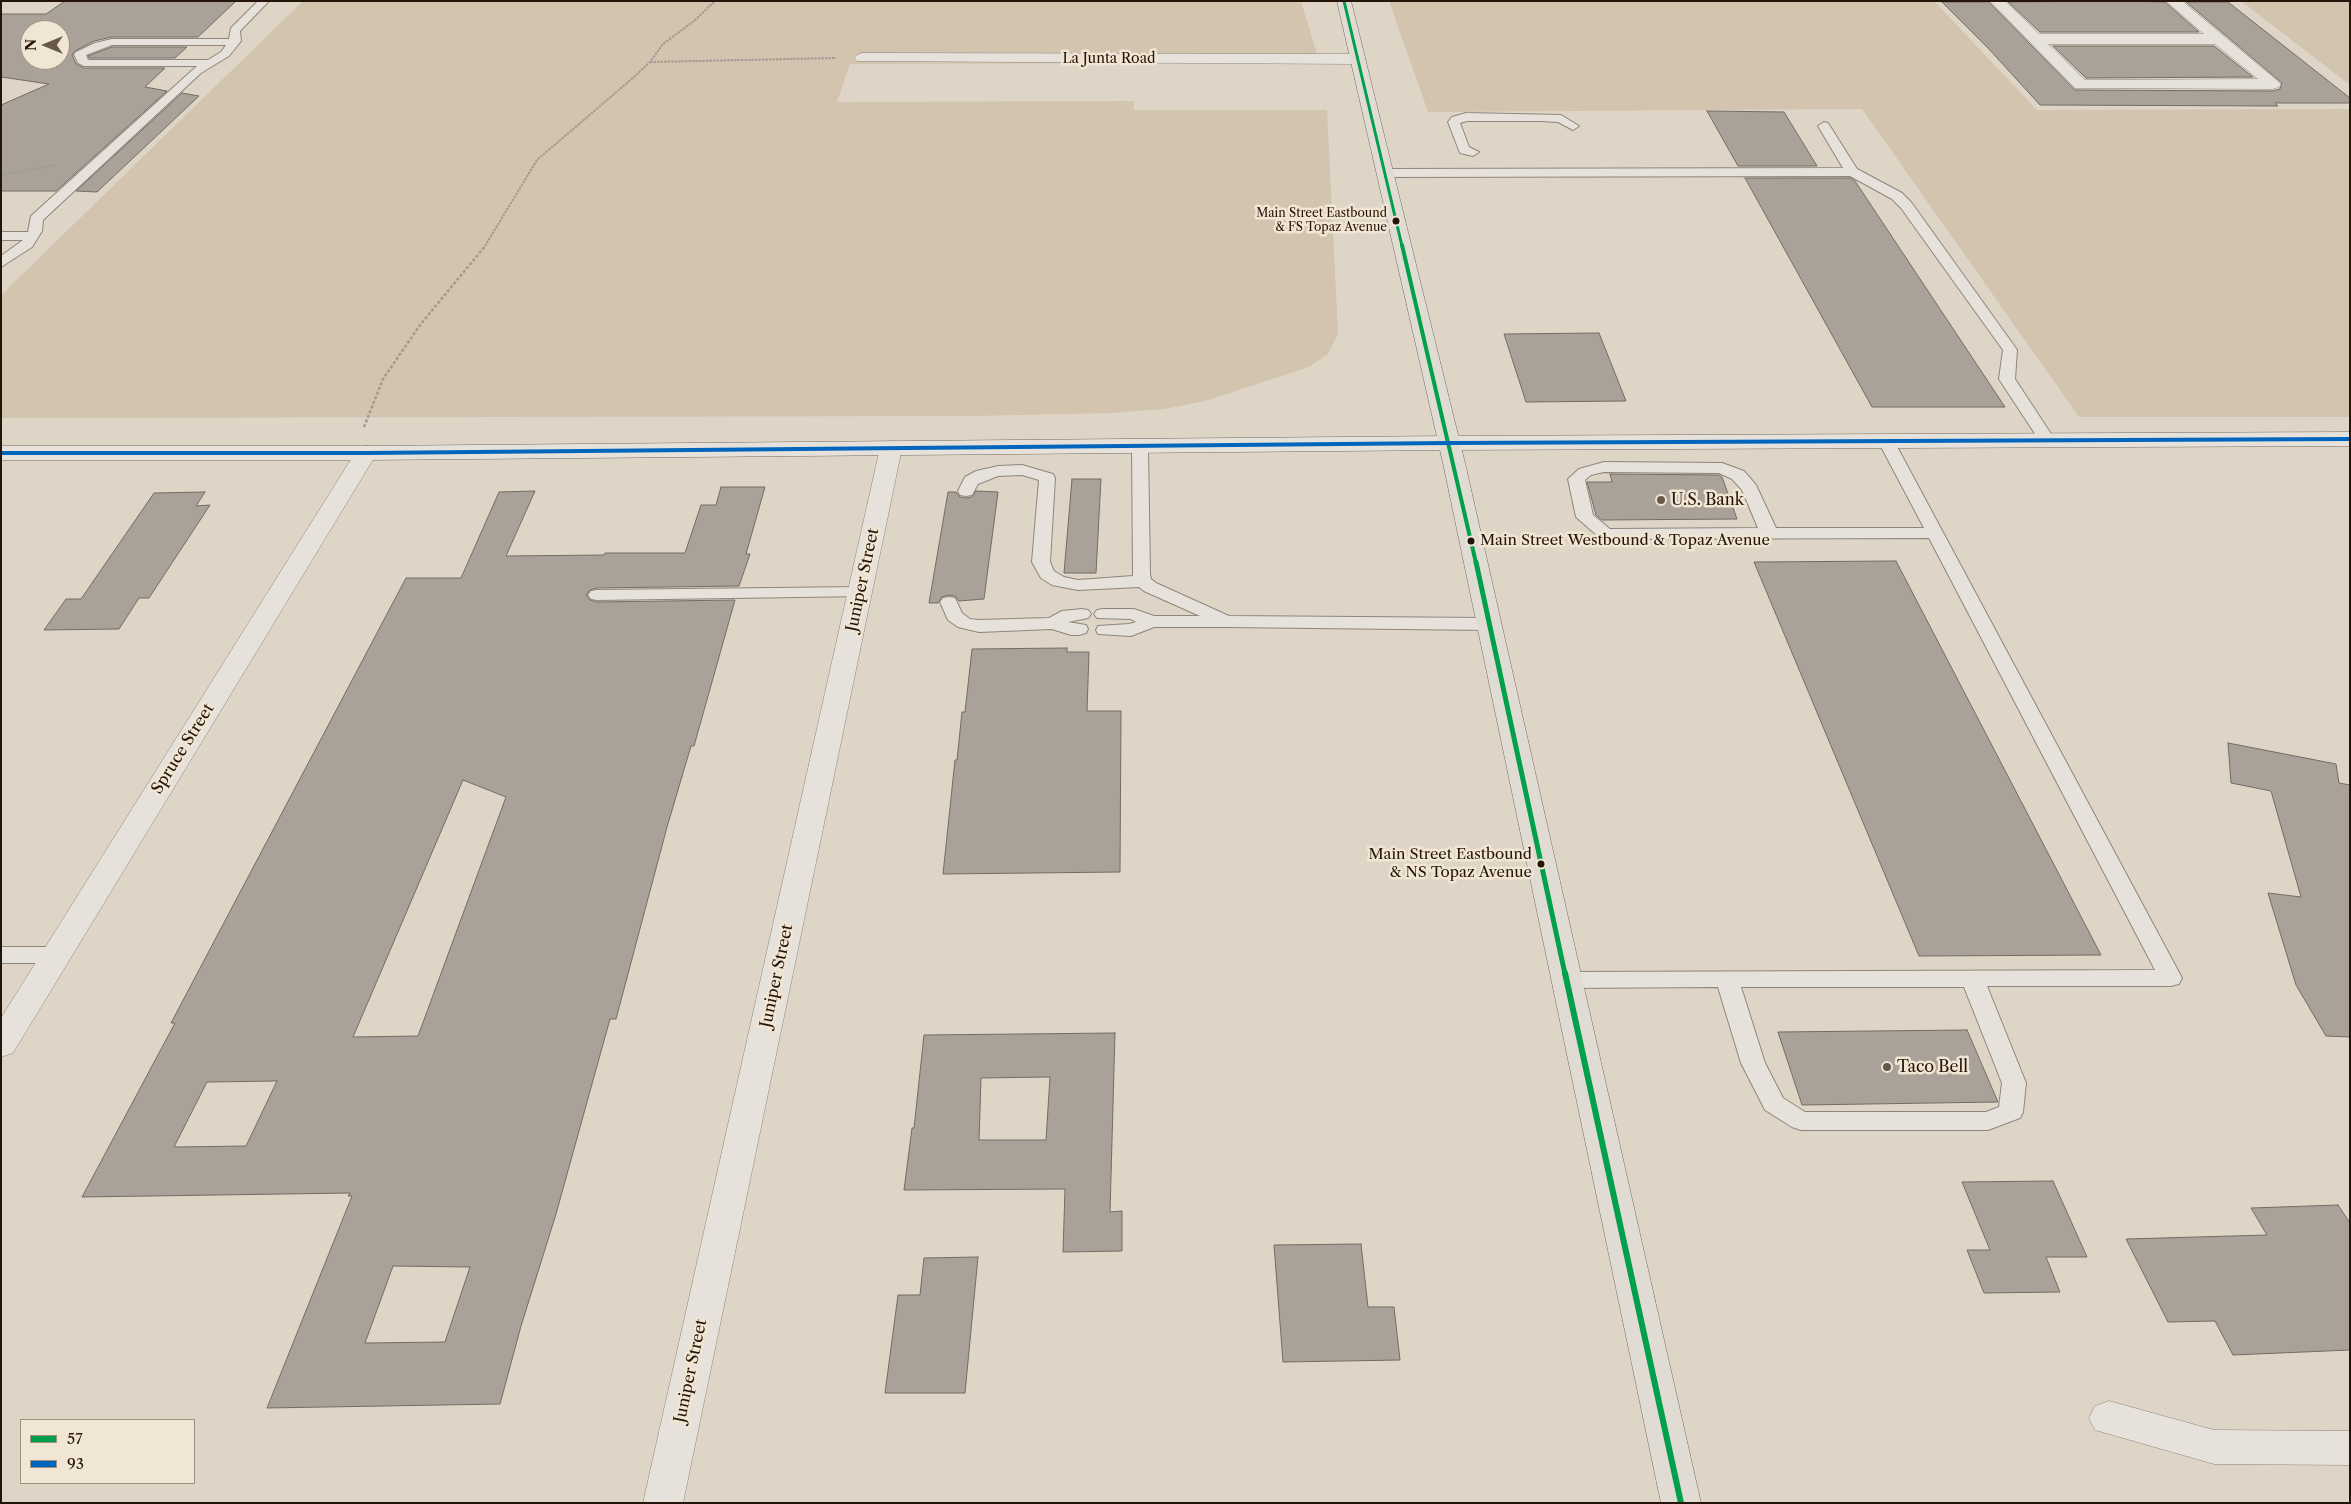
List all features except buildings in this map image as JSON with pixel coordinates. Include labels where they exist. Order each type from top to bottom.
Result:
[{"type":"main road","points":[[1344,1],[1356,59],[1449,443],[1681,1503]]},
{"type":"street","points":[[1997,1],[2098,103]]},
{"type":"street","points":[[2081,85],[2279,89],[2173,1]]},
{"type":"street","points":[[2035,39],[2219,39]]},
{"type":"street","name":"La Junta Road","points":[[862,58],[1356,59]]},
{"type":"street","points":[[1,453],[359,453],[1449,443],[2350,439]]},
{"type":"street","name":"Juniper Street","points":[[663,1503],[891,448]]},
{"type":"street","name":"Spruce Street","points":[[1,1045],[359,453]]},
{"type":"street","points":[[2109,1418],[2214,1446],[2350,1448]]},
{"type":"lane","points":[[1,263],[27,244],[35,231],[36,220],[197,71],[225,54],[234,42],[235,30],[264,1]]},
{"type":"lane","points":[[212,63],[84,63],[80,54],[99,45],[112,42],[234,42]]},
{"type":"lane","points":[[1473,152],[1464,150],[1454,122],[1456,120],[1466,117],[1542,117],[1561,119],[1573,126]]},
{"type":"lane","points":[[1824,126],[1852,172]]},
{"type":"lane","points":[[1384,173],[1852,172],[1897,196],[1906,205],[2010,350],[2008,379],[2047,440]]},
{"type":"lane","points":[[1,236],[32,236]]},
{"type":"lane","points":[[1566,980],[2171,978],[1886,441]]},
{"type":"lane","points":[[1140,446],[1141,574],[1143,581],[1150,587],[1226,621]]},
{"type":"lane","points":[[1769,533],[1750,489],[1738,475],[1722,468],[1604,467],[1585,472],[1576,479],[1585,517],[1606,534],[1934,533]]},
{"type":"lane","points":[[966,491],[971,481],[982,475],[998,471],[1022,470],[1047,478],[1042,562],[1047,574],[1058,581],[1078,585],[1143,581]]},
{"type":"lane","points":[[597,595],[860,592]]},
{"type":"lane","points":[[949,602],[954,616],[964,623],[972,625],[1001,626],[1053,623],[1071,629],[1080,622]]},
{"type":"lane","points":[[1104,622],[1131,630],[1151,622],[1488,624]]},
{"type":"lane","points":[[1,955],[57,954]]},
{"type":"lane","points":[[1727,980],[1753,1063],[1774,1104],[1801,1121],[1988,1121],[2011,1112],[2014,1083],[1973,979]]},
{"type":"path","points":[[359,453],[383,379],[420,325],[484,248],[537,160],[650,62],[663,44],[694,21],[715,1]]},
{"type":"path","points":[[650,62],[761,58],[862,58]]},
{"type":"path","points":[[1,174],[54,166],[59,161]]},
{"type":"shaded area","points":[[303,1],[1301,1],[1317,54],[1136,55],[1135,63],[850,64],[837,102],[1134,101],[1134,110],[1327,110],[1338,333],[1328,354],[1309,367],[1205,401],[1164,409],[1112,413],[973,416],[1,418],[1,295]]},
{"type":"shaded area","points":[[1389,1],[1934,1],[2037,110],[2350,109],[2350,417],[2079,417],[1862,109],[1428,112]]},
{"type":"shaded area","points":[[2241,1],[2350,1],[2350,85]]},
{"type":"transit line","name":"57","points":[[1344,1],[1454,463],[1681,1503]]},
{"type":"transit line","name":"93","points":[[1,453],[366,453],[1449,443],[2350,439]]},
{"type":"place","name":"Main Street Eastbound & FS Topaz Avenue","points":[[1396,221]]},
{"type":"place","name":"U.S. Bank","points":[[1661,500]]},
{"type":"place","name":"Main Street Westbound & Topaz Avenue","points":[[1471,541]]},
{"type":"place","name":"Main Street Eastbound & NS Topaz Avenue","points":[[1541,864]]},
{"type":"place","name":"Taco Bell","points":[[1887,1067]]}]
